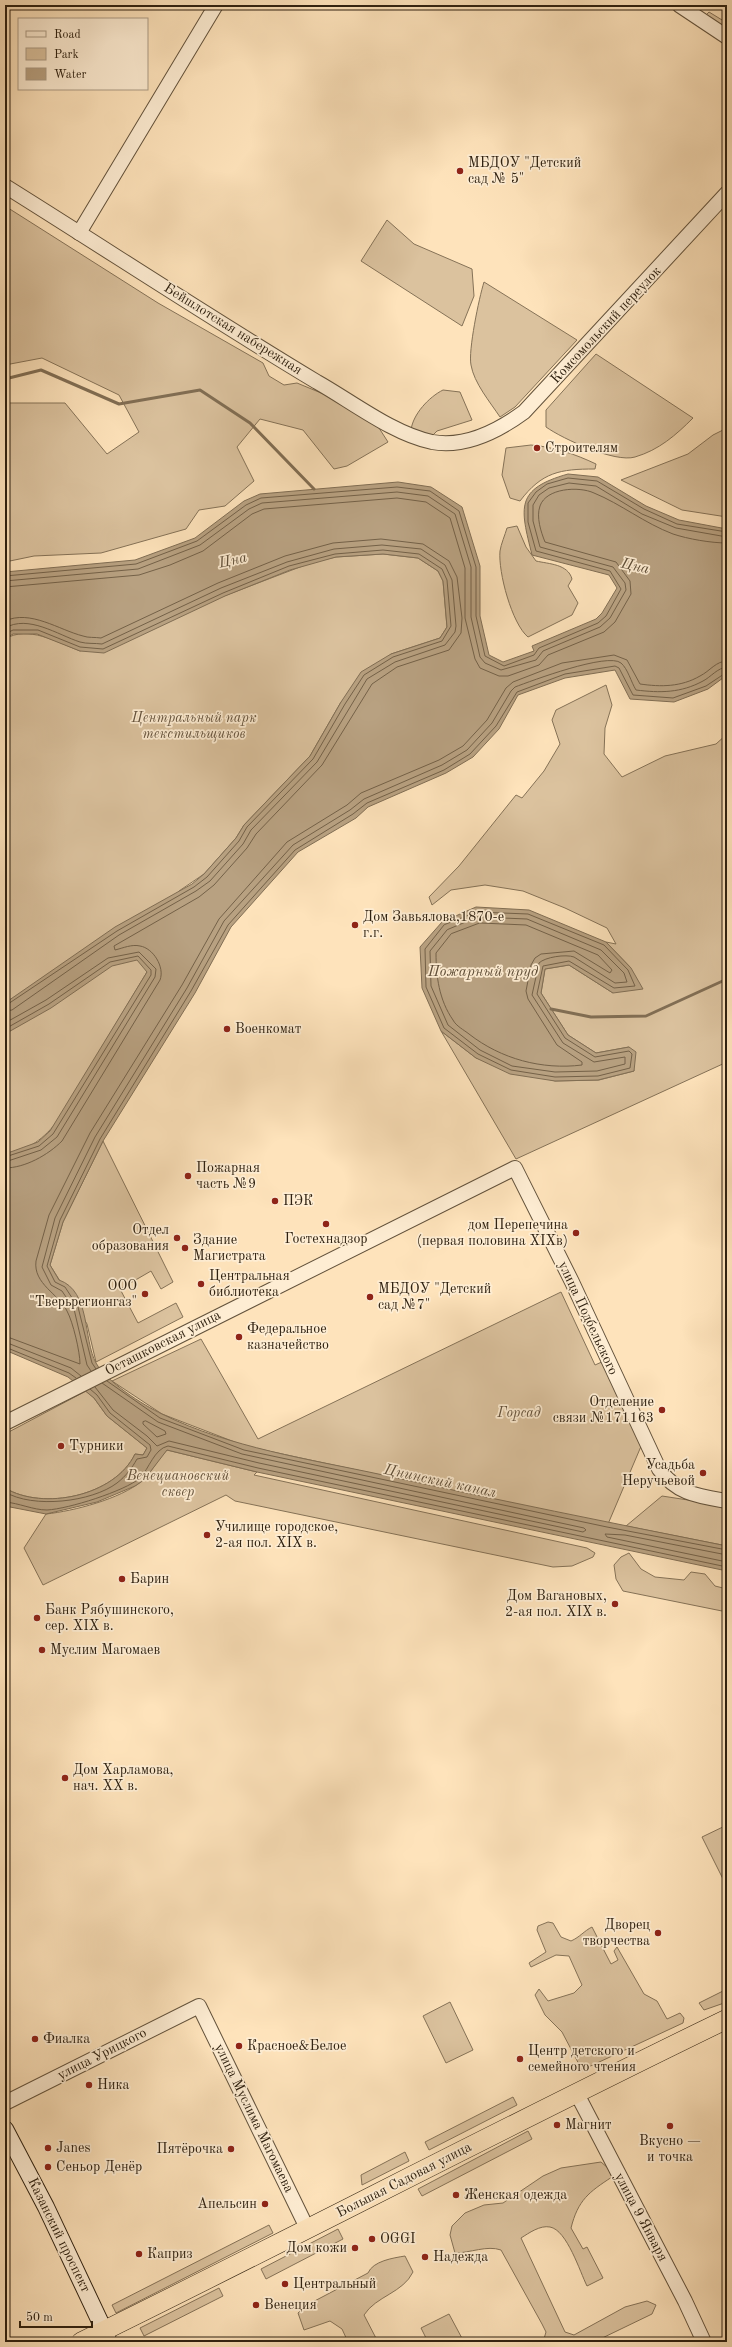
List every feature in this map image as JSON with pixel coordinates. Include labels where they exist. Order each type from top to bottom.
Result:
[{"type":"highway","name":"Большая Садовая улица","points":[[80,2342],[107,2336],[308,2230],[576,2092],[727,2019]]},
{"type":"main road","name":"Казанский проспект","points":[[5,2129],[46,2207],[107,2336]]},
{"type":"street","points":[[79,233],[216,5]]},
{"type":"street","points":[[679,5],[727,37]]},
{"type":"street","name":"Бейшлотская набережная","points":[[5,186],[289,365],[389,425],[418,438],[432,442],[447,443],[472,440]]},
{"type":"street","name":"Комсомольский переулок","points":[[472,440],[509,423],[534,402],[727,193]]},
{"type":"street","name":"Осташковская улица","points":[[5,1423],[515,1168]]},
{"type":"street","name":"улица Подбельского","points":[[515,1168],[572,1282],[659,1469],[676,1488],[690,1493],[727,1501]]},
{"type":"street","name":"улица Урицкого","points":[[5,2104],[199,2006]]},
{"type":"street","name":"улица Муслима Магомаева","points":[[199,2006],[308,2230]]},
{"type":"street","name":"улица 9 Января","points":[[576,2092],[685,2300],[704,2342]]},
{"type":"green space","points":[[709,12],[727,23],[727,38],[704,17]]},
{"type":"green space","points":[[5,206],[158,303],[263,363],[269,376],[284,385],[297,383],[326,395],[379,428],[388,442],[347,466],[334,469],[303,430],[260,419],[237,447],[254,481],[225,506],[199,510],[186,529],[101,553],[34,556],[5,562],[5,403],[65,403],[107,454],[139,432],[119,395],[42,358],[5,365]]},
{"type":"green space","points":[[387,220],[414,244],[472,269],[474,296],[462,326],[361,261]]},
{"type":"green space","points":[[484,282],[577,340],[515,407],[500,417],[475,379],[470,358],[472,337]]},
{"type":"green space","points":[[596,354],[693,418],[674,436],[659,446],[644,454],[626,458],[615,457],[589,449],[564,438],[546,427],[546,410]]},
{"type":"green space","points":[[443,390],[460,392],[472,420],[437,431],[431,437],[411,430],[412,424],[422,407],[432,397]]},
{"type":"green space","points":[[727,428],[727,517],[682,510],[621,480],[688,454],[713,435]]},
{"type":"green space","points":[[531,445],[556,449],[580,457],[596,464],[595,469],[562,471],[553,474],[536,484],[520,501],[510,498],[502,475],[506,448]]},
{"type":"green space","points":[[517,526],[526,547],[536,561],[552,564],[567,570],[572,579],[568,586],[578,603],[572,615],[528,637],[522,630],[512,610],[507,597],[501,571],[500,551],[507,528]]},
{"type":"green space","name":"Центральный парк текстильщиков","points":[[383,554],[418,558],[438,571],[443,581],[447,627],[440,638],[391,654],[341,702],[310,756],[244,825],[236,838],[204,874],[179,891],[147,972],[58,1120],[42,1138],[35,1143],[13,1153],[5,1154],[5,639],[14,635],[33,634],[80,651],[313,562],[336,557]]},
{"type":"green space","points":[[606,685],[612,705],[605,728],[604,754],[622,777],[665,756],[716,744],[727,734],[727,1062],[516,1159],[441,1031],[476,1058],[555,1081],[599,1080],[634,1071],[629,1047],[596,1053],[568,1035],[541,993],[545,969],[569,965],[613,993],[631,968],[606,942],[616,944],[607,928],[565,908],[523,891],[485,885],[451,890],[432,905],[429,897],[459,866],[516,795],[522,798],[544,771],[560,744],[552,720],[556,710]]},
{"type":"green space","points":[[103,1141],[173,1282],[161,1289],[151,1271],[120,1289],[138,1323],[176,1303],[183,1317],[96,1362],[87,1324],[50,1265],[63,1222]]},
{"type":"green space","name":"Горсад","points":[[561,1292],[595,1365],[604,1361],[642,1444],[608,1524],[245,1446],[162,1414],[112,1381],[201,1339],[258,1439]]},
{"type":"green space","points":[[86,1391],[94,1398],[107,1416],[147,1448],[143,1455],[135,1454],[125,1468],[112,1480],[95,1489],[77,1495],[58,1498],[39,1498],[21,1495],[5,1488],[5,1434]]},
{"type":"green space","name":"Венециановский сквер","points":[[167,1450],[257,1472],[254,1475],[587,1548],[595,1553],[593,1557],[572,1566],[553,1567],[235,1501],[226,1495],[43,1585],[24,1548],[46,1514],[83,1507],[109,1499],[122,1493],[142,1481]]},
{"type":"green space","points":[[662,1496],[727,1506],[727,1546],[626,1526]]},
{"type":"green space","points":[[629,1553],[641,1569],[655,1577],[684,1580],[691,1572],[705,1574],[715,1586],[727,1589],[727,1612],[623,1591],[616,1579],[614,1565],[621,1557]]},
{"type":"green space","points":[[727,1825],[727,1887],[702,1837]]},
{"type":"green space","points":[[548,1922],[553,1923],[561,1937],[571,1941],[592,1927],[611,1964],[618,1960],[614,1951],[617,1947],[644,1994],[657,2001],[667,2019],[680,2013],[684,2018],[683,2023],[582,2070],[562,2032],[545,2015],[535,1995],[539,1989],[548,2001],[574,1993],[582,1985],[569,1956],[556,1955],[531,1967],[529,1963],[546,1952],[537,1930],[538,1926]]},
{"type":"green space","points":[[727,1989],[727,2002],[704,2010],[699,2003]]},
{"type":"green space","points":[[450,2002],[473,2050],[446,2063],[423,2016]]},
{"type":"green space","points":[[513,2097],[517,2105],[429,2150],[425,2142]]},
{"type":"green space","points":[[528,2131],[532,2139],[422,2196],[418,2189]]},
{"type":"green space","points":[[405,2152],[409,2161],[362,2185],[361,2175]]},
{"type":"green space","points":[[601,2162],[608,2168],[612,2177],[591,2192],[581,2204],[577,2210],[571,2228],[583,2249],[587,2247],[603,2278],[587,2286],[567,2243],[556,2230],[550,2227],[542,2227],[521,2238],[565,2332],[574,2335],[625,2307],[647,2301],[656,2305],[652,2314],[594,2342],[543,2342],[546,2332],[501,2250],[490,2248],[455,2253],[450,2235],[452,2226],[465,2213],[484,2205],[503,2203],[543,2176],[561,2168]]},
{"type":"green space","points":[[269,2225],[273,2233],[116,2313],[112,2305]]},
{"type":"green space","points":[[338,2229],[343,2239],[266,2279],[261,2269]]},
{"type":"green space","points":[[405,2256],[413,2272],[409,2279],[396,2290],[375,2303],[364,2315],[378,2342],[348,2342],[342,2329],[330,2321],[304,2330],[298,2313],[305,2306],[368,2273],[379,2263],[389,2259]]},
{"type":"green space","points":[[219,2288],[223,2296],[144,2336],[140,2328]]},
{"type":"green space","points":[[449,2314],[464,2342],[428,2342],[421,2328]]},
{"type":"water","name":"Цна","points":[[568,474],[598,477],[646,506],[679,520],[727,529],[727,675],[708,689],[674,702],[630,699],[615,670],[565,678],[518,695],[499,729],[473,757],[446,773],[368,807],[356,818],[298,852],[231,927],[195,993],[103,1141],[63,1222],[50,1265],[59,1280],[69,1286],[76,1294],[85,1317],[92,1353],[101,1370],[108,1378],[145,1405],[188,1426],[215,1436],[299,1458],[727,1546],[727,1571],[257,1472],[167,1450],[144,1480],[135,1486],[97,1502],[46,1514],[5,1506],[5,1488],[21,1495],[39,1498],[58,1498],[77,1495],[95,1489],[112,1480],[125,1468],[135,1454],[143,1455],[147,1448],[107,1416],[94,1398],[68,1377],[5,1350],[5,1154],[38,1142],[50,1131],[147,972],[137,960],[112,966],[51,1008],[5,1034],[5,1003],[115,927],[192,884],[204,874],[236,838],[244,825],[310,756],[341,702],[361,672],[391,654],[440,638],[447,627],[443,581],[438,571],[418,558],[383,554],[336,557],[290,570],[225,596],[104,653],[80,651],[37,634],[13,634],[5,639],[5,572],[135,560],[195,538],[244,501],[260,494],[398,482],[431,487],[462,507],[480,566],[480,616],[489,655],[503,662],[534,651],[532,646],[596,619],[602,613],[617,588],[609,575],[532,555],[525,524],[524,512],[526,502],[530,494],[538,486]]},
{"type":"water","name":"Пожарный пруд","points":[[476,907],[529,910],[606,942],[631,968],[643,989],[613,993],[569,965],[545,969],[541,993],[568,1035],[596,1053],[629,1047],[636,1052],[634,1071],[598,1080],[555,1081],[510,1074],[476,1058],[441,1031],[422,988],[420,947],[442,922]]},
{"type":"waterway","points":[[5,379],[41,370],[119,404],[200,390],[250,423],[314,489]]},
{"type":"waterway","points":[[551,1009],[591,1017],[646,1016],[727,979]]},
{"type":"place","name":"МБДОУ \"Детский сад № 5\"","points":[[460,171]]},
{"type":"place","name":"Строителям","points":[[537,448]]},
{"type":"place","name":"Дом Завьялова,1870-е г.г.","points":[[355,925]]},
{"type":"place","name":"Военкомат","points":[[227,1029]]},
{"type":"place","name":"Пожарная часть №9","points":[[188,1176]]},
{"type":"place","name":"ПЭК","points":[[275,1201]]},
{"type":"place","name":"Гостехнадзор","points":[[326,1224]]},
{"type":"place","name":"дом Перепечина (первая половина XIXв)","points":[[576,1233]]},
{"type":"place","name":"Отдел образования","points":[[177,1238]]},
{"type":"place","name":"Здание Магистрата","points":[[185,1248]]},
{"type":"place","name":"Центральная библиотека","points":[[201,1284]]},
{"type":"place","name":"ООО \"Тверьрегионгаз\"","points":[[145,1294]]},
{"type":"place","name":"МБДОУ \"Детский сад №7\"","points":[[370,1297]]},
{"type":"place","name":"Федеральное казначейство","points":[[239,1337]]},
{"type":"place","name":"Отделение связи №171163","points":[[662,1410]]},
{"type":"place","name":"Турники","points":[[61,1446]]},
{"type":"place","name":"Усадьба Неручьевой","points":[[703,1473]]},
{"type":"place","name":"Училище городское, 2-ая пол. XIX в.","points":[[207,1535]]},
{"type":"place","name":"Барин","points":[[122,1579]]},
{"type":"place","name":"Дом Вагановых, 2-ая пол. XIX в.","points":[[615,1604]]},
{"type":"place","name":"Банк Рябушинского, сер. XIX в.","points":[[37,1618]]},
{"type":"place","name":"Муслим Магомаев","points":[[42,1650]]},
{"type":"place","name":"Дом Харламова, нач. XX в.","points":[[65,1778]]},
{"type":"place","name":"Дворец творчества","points":[[658,1933]]},
{"type":"place","name":"Фиалка","points":[[35,2039]]},
{"type":"place","name":"Красное&Белое","points":[[239,2046]]},
{"type":"place","name":"Центр детского и семейного чтения","points":[[520,2059]]},
{"type":"place","name":"Ника","points":[[89,2085]]},
{"type":"place","name":"Магнит","points":[[557,2125]]},
{"type":"place","name":"Вкусно — и точка","points":[[670,2126]]},
{"type":"place","name":"Janes","points":[[48,2148]]},
{"type":"place","name":"Пятёрочка","points":[[231,2149]]},
{"type":"place","name":"Сеньор Денёр","points":[[48,2167]]},
{"type":"place","name":"Женская одежда","points":[[456,2195]]},
{"type":"place","name":"Апельсин","points":[[265,2204]]},
{"type":"place","name":"OGGI","points":[[372,2239]]},
{"type":"place","name":"Дом кожи","points":[[355,2248]]},
{"type":"place","name":"Каприз","points":[[139,2254]]},
{"type":"place","name":"Надежда","points":[[425,2257]]},
{"type":"place","name":"Центральный","points":[[285,2284]]},
{"type":"place","name":"Венеция","points":[[256,2305]]},
{"type":"water label","name":"Цнинский канал","points":[[440,1482]]}]
